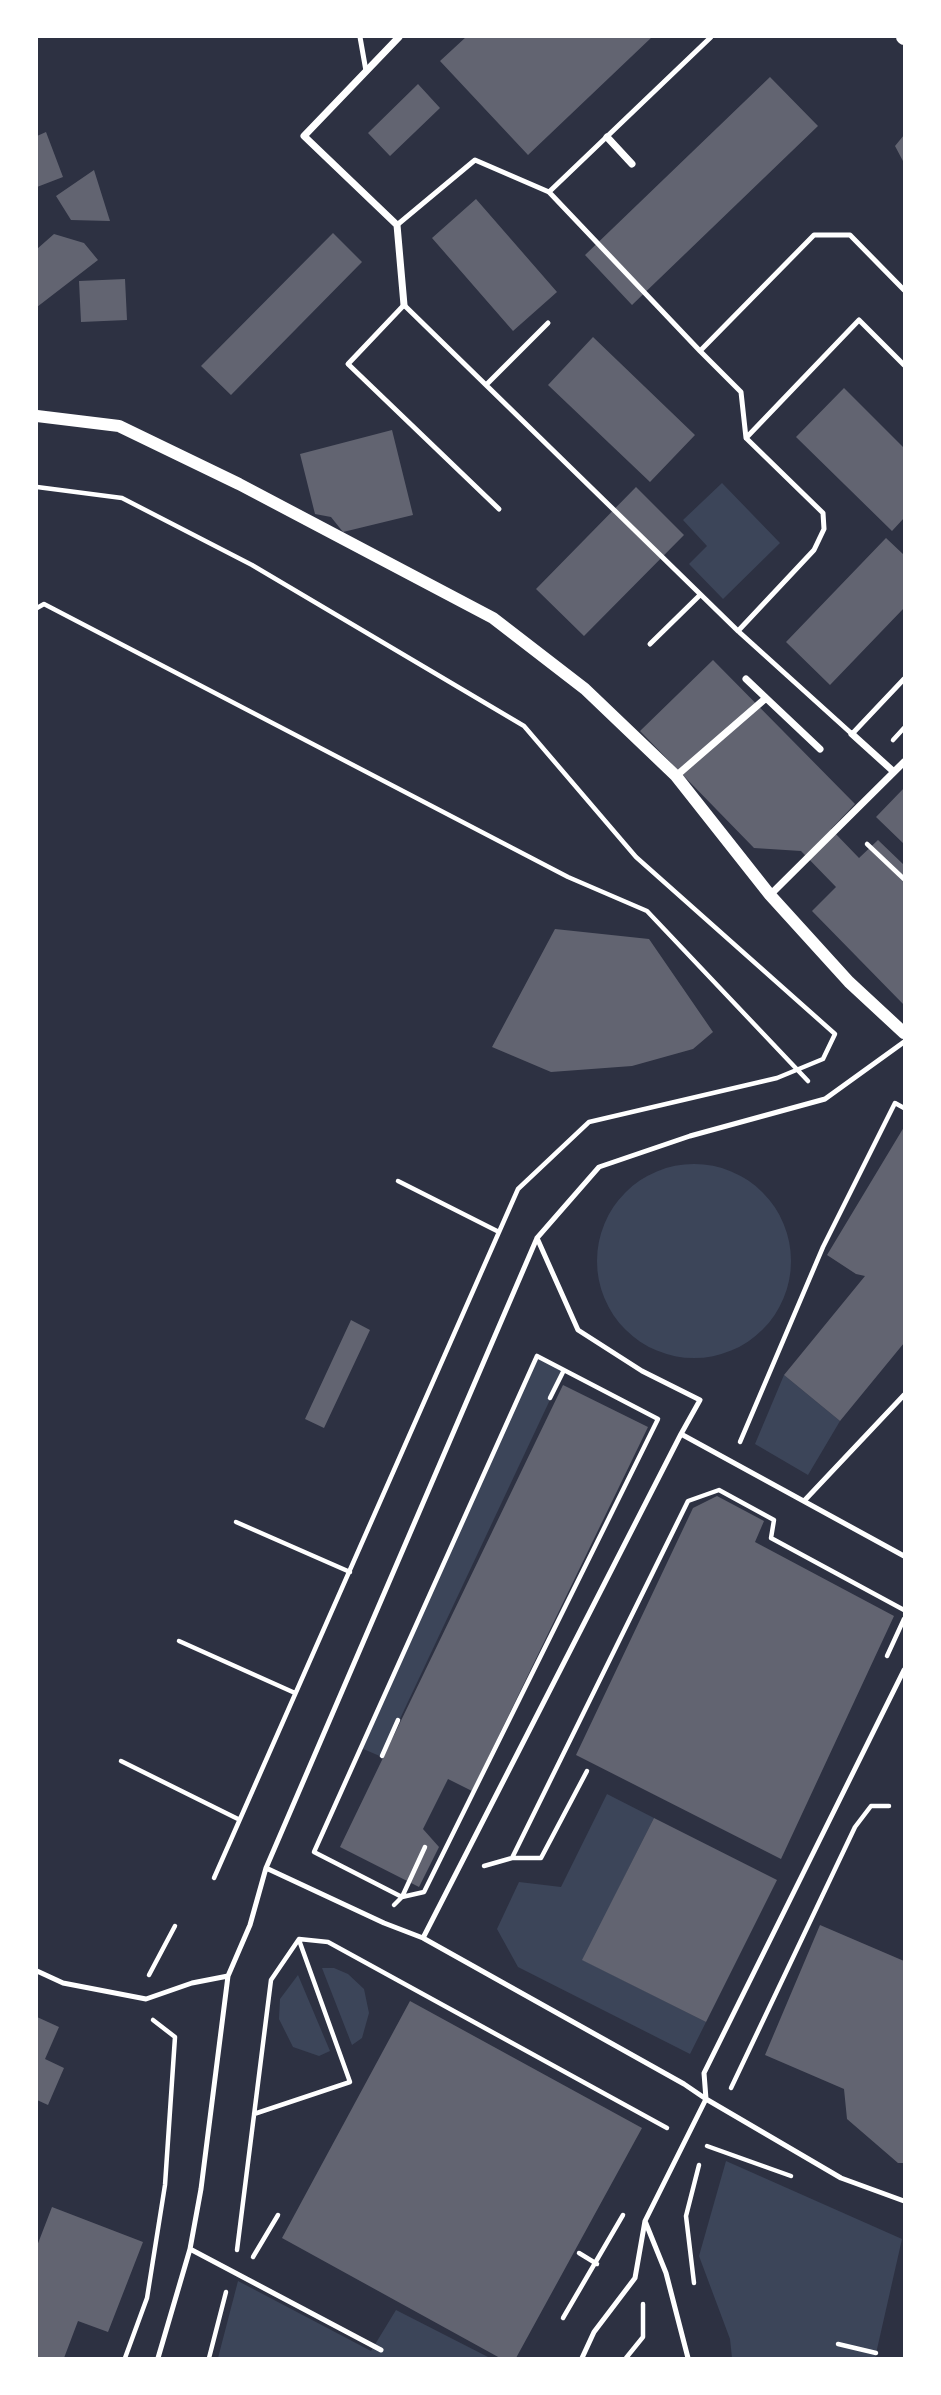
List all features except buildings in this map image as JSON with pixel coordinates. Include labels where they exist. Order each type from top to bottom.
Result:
[{"type":"street","points":[[399,37],[304,136],[397,225],[404,305]]},
{"type":"street","points":[[607,137],[632,164]]},
{"type":"street","points":[[37,416],[119,426],[239,484],[493,618],[585,689],[676,776],[770,895],[849,982],[904,1033]]},
{"type":"street","points":[[746,679],[820,749]]},
{"type":"street","points":[[676,776],[766,698]]},
{"type":"street","points":[[852,734],[894,772]]},
{"type":"street","points":[[770,895],[904,762]]},
{"type":"lane","points":[[360,37],[366,71]]},
{"type":"lane","points":[[549,192],[710,37]]},
{"type":"lane","points":[[397,225],[475,160],[549,192],[741,391],[746,438],[823,513],[824,529],[814,550],[738,631]]},
{"type":"lane","points":[[700,351],[814,235],[850,234],[904,290]]},
{"type":"lane","points":[[499,509],[348,365],[404,305],[700,595],[852,734],[904,679]]},
{"type":"lane","points":[[746,438],[859,320],[904,365]]},
{"type":"lane","points":[[486,385],[548,323]]},
{"type":"lane","points":[[650,644],[700,595]]},
{"type":"lane","points":[[158,2358],[190,2249],[201,2189],[228,1976],[250,1925],[265,1868],[537,1238],[598,1167],[690,1136],[825,1099],[904,1042]]},
{"type":"lane","points":[[423,1938],[700,1399],[642,1371],[578,1330],[537,1238]]},
{"type":"lane","points":[[804,1501],[904,1395]]},
{"type":"lane","points":[[681,1434],[904,1556]]},
{"type":"lane","points":[[582,2358],[594,2332],[635,2278],[645,2221],[706,2099],[704,2074],[904,1670]]},
{"type":"lane","points":[[265,1868],[423,1938],[684,2084],[841,2178],[904,2202]]},
{"type":"lane","points":[[37,1971],[63,1983],[146,1999],[192,1983],[228,1976]]},
{"type":"lane","points":[[645,2221],[667,2273],[688,2358]]},
{"type":"lane","points":[[190,2249],[381,2350]]},
{"type":"path","points":[[37,487],[122,498],[251,565],[524,726],[636,856],[835,1034]]},
{"type":"path","points":[[37,607],[44,604],[568,877],[647,911],[825,1099]]},
{"type":"path","points":[[893,740],[904,728]]},
{"type":"path","points":[[867,844],[904,879]]},
{"type":"path","points":[[737,1450],[822,1247],[895,1102],[904,1108]]},
{"type":"path","points":[[398,1181],[499,1232]]},
{"type":"path","points":[[537,1356],[564,1370],[658,1419],[424,1892],[402,1897],[314,1852],[537,1356]]},
{"type":"path","points":[[550,1398],[564,1370]]},
{"type":"path","points":[[512,1858],[688,1501],[719,1490],[774,1520],[771,1538],[904,1610]]},
{"type":"path","points":[[236,1522],[350,1572]]},
{"type":"path","points":[[179,1641],[295,1693]]},
{"type":"path","points":[[382,1756],[398,1720]]},
{"type":"path","points":[[121,1761],[238,1819]]},
{"type":"path","points":[[483,1866],[512,1858],[541,1858],[587,1771]]},
{"type":"path","points":[[730,2092],[855,1828],[871,1806],[889,1806]]},
{"type":"path","points":[[402,1897],[425,1847]]},
{"type":"path","points":[[147,1979],[175,1926]]},
{"type":"path","points":[[209,2358],[238,2245],[271,1980],[299,1939]]},
{"type":"path","points":[[254,2114],[350,2082],[299,1939]]},
{"type":"path","points":[[299,1939],[328,1942],[667,2128]]},
{"type":"path","points":[[125,2358],[148,2298],[166,2185],[175,2037],[150,2018]]},
{"type":"path","points":[[695,2293],[686,2216],[705,2145],[796,2178]]},
{"type":"path","points":[[563,2318],[597,2264],[624,2212]]},
{"type":"path","points":[[253,2257],[278,2215]]},
{"type":"path","points":[[579,2253],[597,2264]]},
{"type":"path","points":[[626,2358],[643,2337],[643,2292]]},
{"type":"path","points":[[838,2344],[876,2353]]},
{"type":"shaded area","points":[[722,483],[780,543],[723,599],[689,564],[707,546],[683,520]]},
{"type":"shaded area","points":[[694,1164],[731,1171],[763,1192],[784,1224],[791,1261],[784,1298],[763,1330],[731,1351],[694,1358],[657,1351],[625,1330],[604,1298],[597,1261],[604,1224],[625,1192],[657,1171]]},
{"type":"shaded area","points":[[537,1356],[564,1370],[382,1757],[361,1748]]},
{"type":"shaded area","points":[[784,1375],[840,1421],[808,1475],[755,1444]]},
{"type":"shaded area","points":[[607,1794],[654,1818],[583,1960],[706,2022],[690,2054],[518,1967],[497,1929],[519,1882],[561,1887]]},
{"type":"shaded area","points":[[322,1968],[334,1968],[348,1974],[364,1989],[369,2013],[362,2038],[352,2045]]},
{"type":"shaded area","points":[[298,1975],[330,2051],[319,2056],[293,2047],[279,2019],[280,1999]]},
{"type":"shaded area","points":[[726,2161],[902,2239],[875,2358],[732,2358],[730,2339],[699,2256]]},
{"type":"shaded area","points":[[238,2281],[371,2351],[396,2310],[490,2358],[218,2358]]}]
